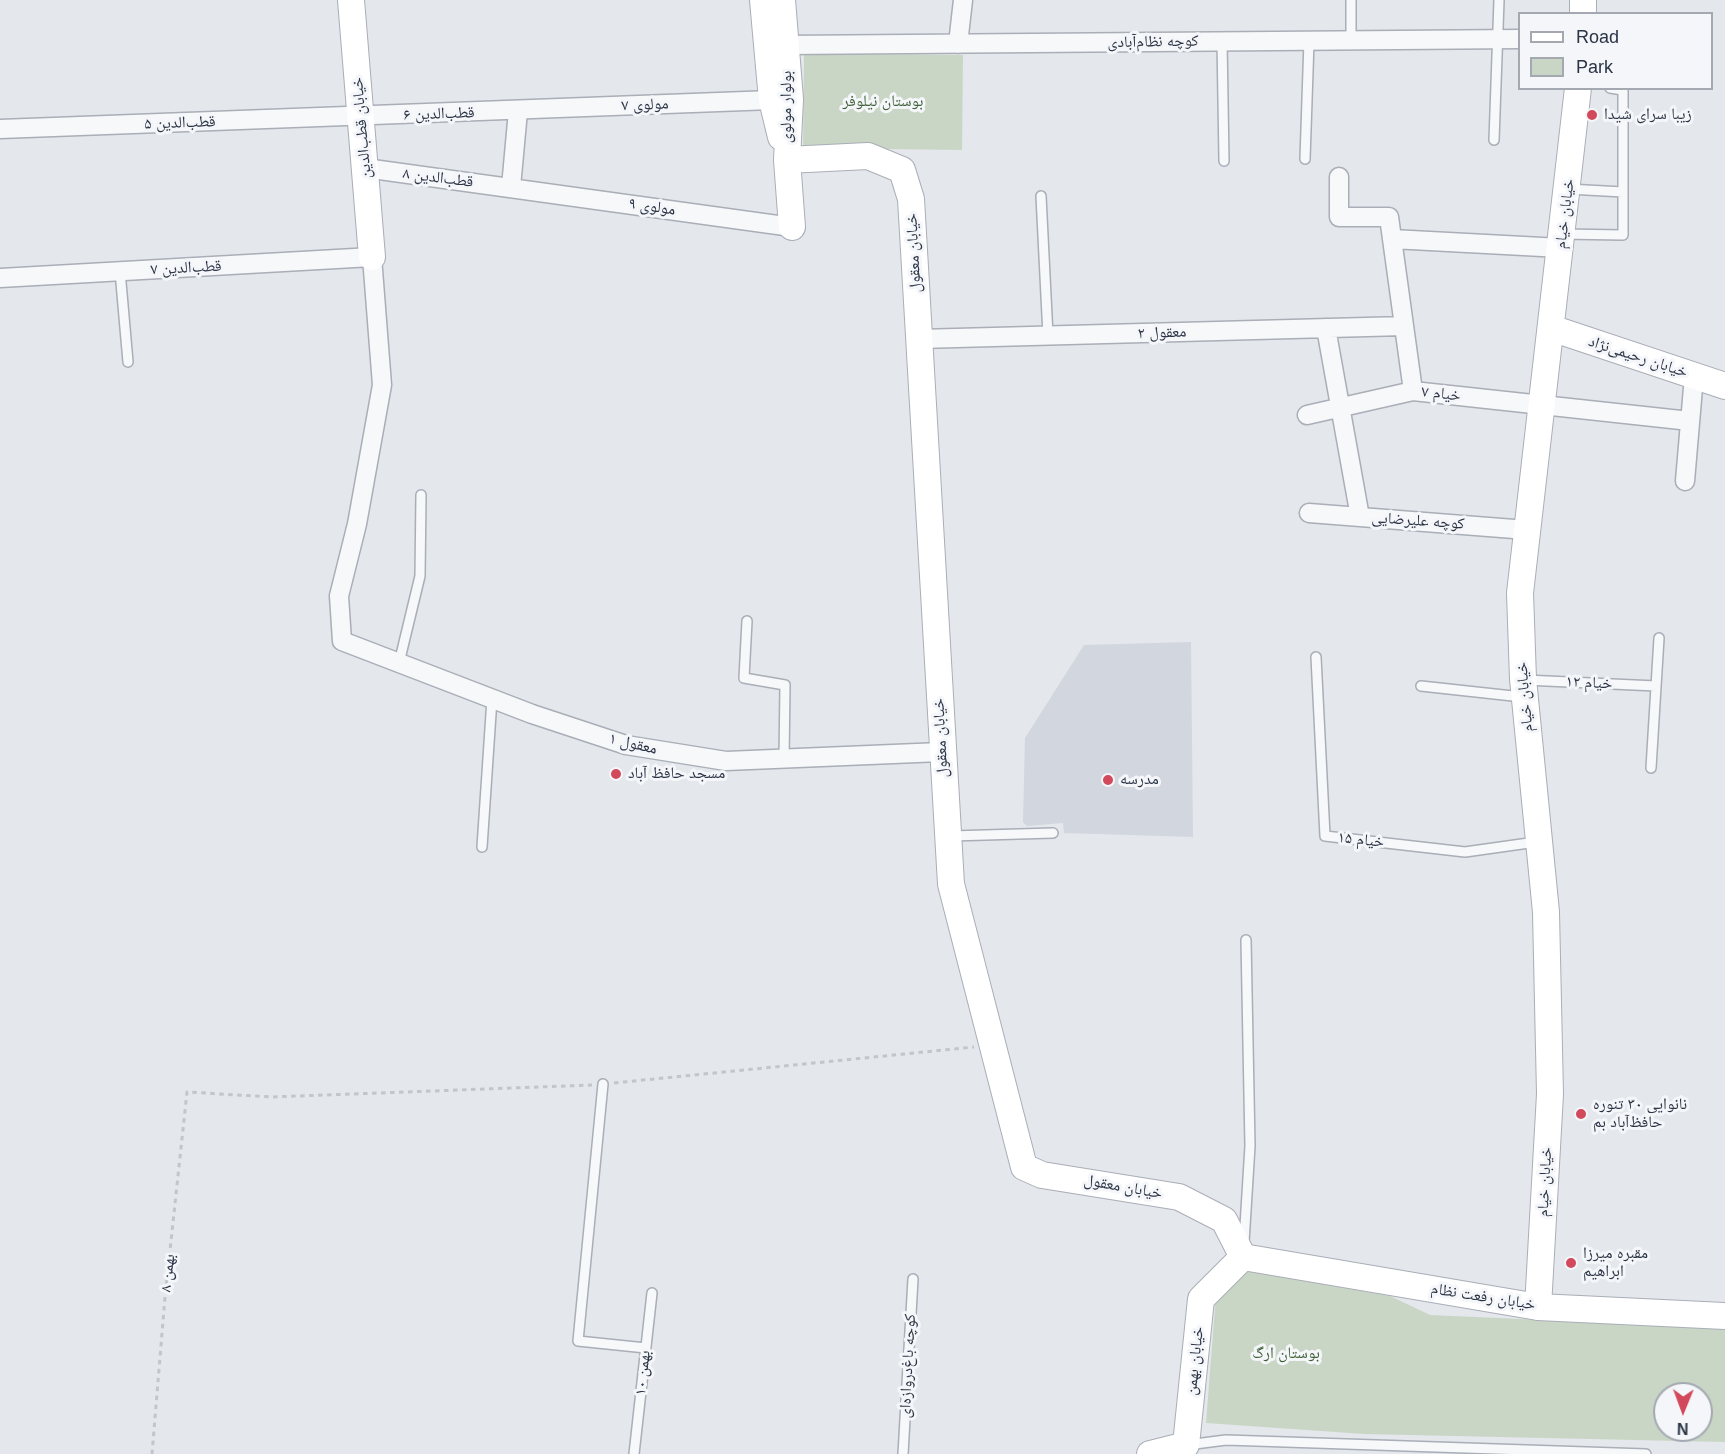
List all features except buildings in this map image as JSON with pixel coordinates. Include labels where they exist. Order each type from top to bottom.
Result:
[{"type":"street","name":"خیابان قطب‌الدین","points":[[351,0],[372,257]]},
{"type":"street","name":"بولوار مولوی","points":[[764,0],[772,100],[786,160]]},
{"type":"street","name":"بولوار مولوی","points":[[782,0],[790,99],[786,160]]},
{"type":"street","points":[[958,44],[963,0]]},
{"type":"street","name":"کوچه نظام‌آبادی","points":[[786,45],[1518,39]]},
{"type":"street","name":"خیابان خیام","points":[[1539,1307],[1550,1094],[1546,912],[1524,688],[1520,593],[1578,90]]},
{"type":"street","name":"مولوی ۷","points":[[518,111],[772,100]]},
{"type":"street","name":"قطب‌الدین ۶","points":[[361,117],[518,111]]},
{"type":"street","points":[[511,187],[518,111]]},
{"type":"street","name":"قطب‌الدین ۵","points":[[0,129],[361,117]]},
{"type":"street","name":"خیابان معقول","points":[[786,160],[868,156],[902,170],[911,199],[941,752],[951,884],[1024,1167],[1042,1175],[1179,1197],[1224,1220],[1242,1257]]},
{"type":"street","points":[[786,160],[792,227]]},
{"type":"street","name":"قطب‌الدین ۸","points":[[365,168],[511,187]]},
{"type":"street","points":[[1339,177],[1339,217],[1389,217],[1413,391]]},
{"type":"street","name":"مولوی ۹","points":[[511,187],[792,227]]},
{"type":"street","points":[[1392,239],[1562,241]]},
{"type":"street","name":"قطب‌الدین ۷","points":[[0,279],[372,257]]},
{"type":"street","name":"معقول ۱","points":[[372,257],[382,385],[357,524],[339,596],[342,641],[492,699],[626,745],[726,761],[941,752]]},
{"type":"street","name":"معقول ۲","points":[[919,339],[1404,326]]},
{"type":"street","points":[[1326,328],[1360,517]]},
{"type":"street","name":"خیابان رحیمی‌نژاد","points":[[1551,328],[1725,386]]},
{"type":"street","points":[[1685,480],[1694,376]]},
{"type":"street","name":"خیام ۷","points":[[1306,415],[1413,391],[1690,421]]},
{"type":"street","name":"کوچه علیرضایی","points":[[1309,513],[1527,530]]},
{"type":"street","name":"خیابان رفعت نظام","points":[[1242,1257],[1539,1307],[1725,1316]]},
{"type":"street","name":"خیابان بهمن","points":[[1186,1445],[1201,1299],[1242,1257]]},
{"type":"street","points":[[1150,1454],[1186,1445]]},
{"type":"lane","points":[[1351,0],[1351,40]]},
{"type":"lane","points":[[1494,140],[1499,0]]},
{"type":"lane","points":[[1305,159],[1309,41]]},
{"type":"lane","points":[[1222,42],[1224,161]]},
{"type":"lane","points":[[1562,241],[1623,235],[1623,90]]},
{"type":"lane","points":[[1568,189],[1623,192]]},
{"type":"lane","points":[[1041,196],[1048,336]]},
{"type":"lane","points":[[120,272],[128,362]]},
{"type":"lane","points":[[399,663],[420,576],[421,495]]},
{"type":"lane","points":[[747,621],[744,678],[784,685],[784,759]]},
{"type":"lane","points":[[1651,768],[1659,638]]},
{"type":"lane","name":"خیام ۱۵","points":[[1316,657],[1325,836],[1465,852],[1539,842]]},
{"type":"lane","name":"خیام ۱۲","points":[[1421,686],[1524,688],[1656,686]]},
{"type":"lane","points":[[482,847],[492,699]]},
{"type":"lane","points":[[947,836],[1053,833]]},
{"type":"lane","points":[[1242,1257],[1250,1146],[1246,940]]},
{"type":"lane","points":[[603,1084],[578,1341],[646,1348]]},
{"type":"lane","name":"کوچه باغ‌دروازه‌ای","points":[[903,1454],[913,1279]]},
{"type":"lane","name":"بهمن ۱۰","points":[[634,1454],[652,1293]]},
{"type":"lane","points":[[1186,1445],[1226,1440],[1646,1454]]},
{"type":"path","name":"بهمن ۸","points":[[152,1454],[165,1297],[187,1092]]},
{"type":"shaded area","name":"مدرسه","points":[[1191,642],[1193,837],[1064,833],[1063,823],[1027,826],[1023,822],[1025,738],[1084,645]]},
{"type":"green space","name":"بوستان نیلوفر","points":[[804,54],[963,55],[962,150],[803,148]]},
{"type":"green space","name":"بوستان ارگ","points":[[1248,1271],[1390,1296],[1430,1315],[1725,1328],[1725,1442],[1713,1442],[1713,1382],[1653,1382],[1653,1440],[1364,1434],[1206,1423],[1216,1295]]},
{"type":"place","name":"زیبا سرای شیدا","points":[[1592,115]]},
{"type":"place","name":"مسجد حافظ آباد","points":[[616,774]]},
{"type":"place","name":"مدرسه","points":[[1108,780]]},
{"type":"place","name":"نانوایی ۳۰ تنوره حافظ‌آباد بم","points":[[1581,1114]]},
{"type":"place","name":"مقبره میرزا ابراهیم","points":[[1571,1263]]}]
